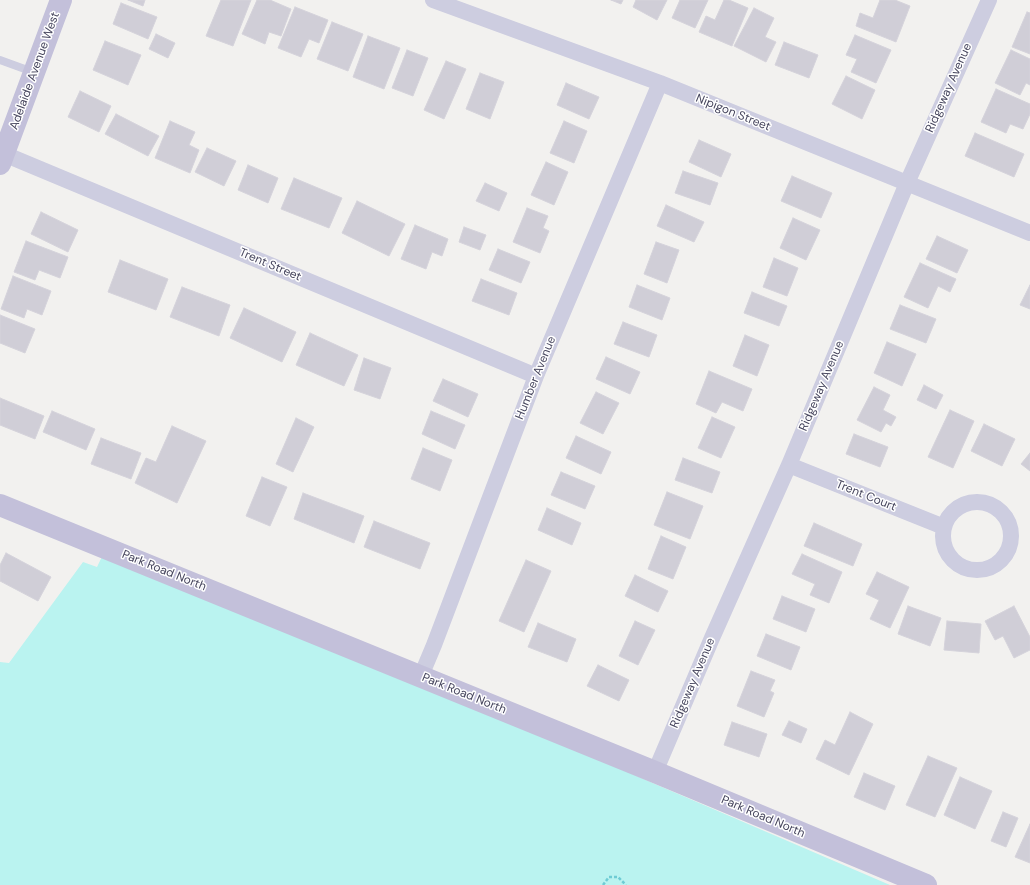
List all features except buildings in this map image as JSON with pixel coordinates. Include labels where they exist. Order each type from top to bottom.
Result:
[{"type":"main road","name":"Adelaide Avenue West","points":[[1,157],[61,0]]},
{"type":"main road","name":"Park Road North","points":[[0,505],[655,772],[926,885]]},
{"type":"street","name":"Nipigon Street","points":[[433,0],[660,83],[1030,233]]},
{"type":"street","name":"Ridgeway Avenue","points":[[655,772],[712,638],[789,465],[907,183],[989,0]]},
{"type":"street","name":"Humber Avenue","points":[[421,676],[536,376],[660,83]]},
{"type":"street","name":"Trent Street","points":[[1,157],[536,376]]},
{"type":"street","name":"Trent Court","points":[[789,465],[944,527]]},
{"type":"street","points":[[976,502],[988,503],[997,509],[1007,521],[1011,538],[1009,548],[1003,558],[994,566],[984,570],[972,570],[961,567],[951,560],[945,550],[942,538],[944,527],[948,517],[956,509],[966,504],[976,502]]},
{"type":"lane","points":[[0,60],[33,72]]},
{"type":"path","points":[[603,885],[609,877],[618,876],[626,885]]},
{"type":"shaded area","points":[[108,544],[655,784],[890,885],[0,885],[0,662],[9,663],[83,562],[97,567]]}]
